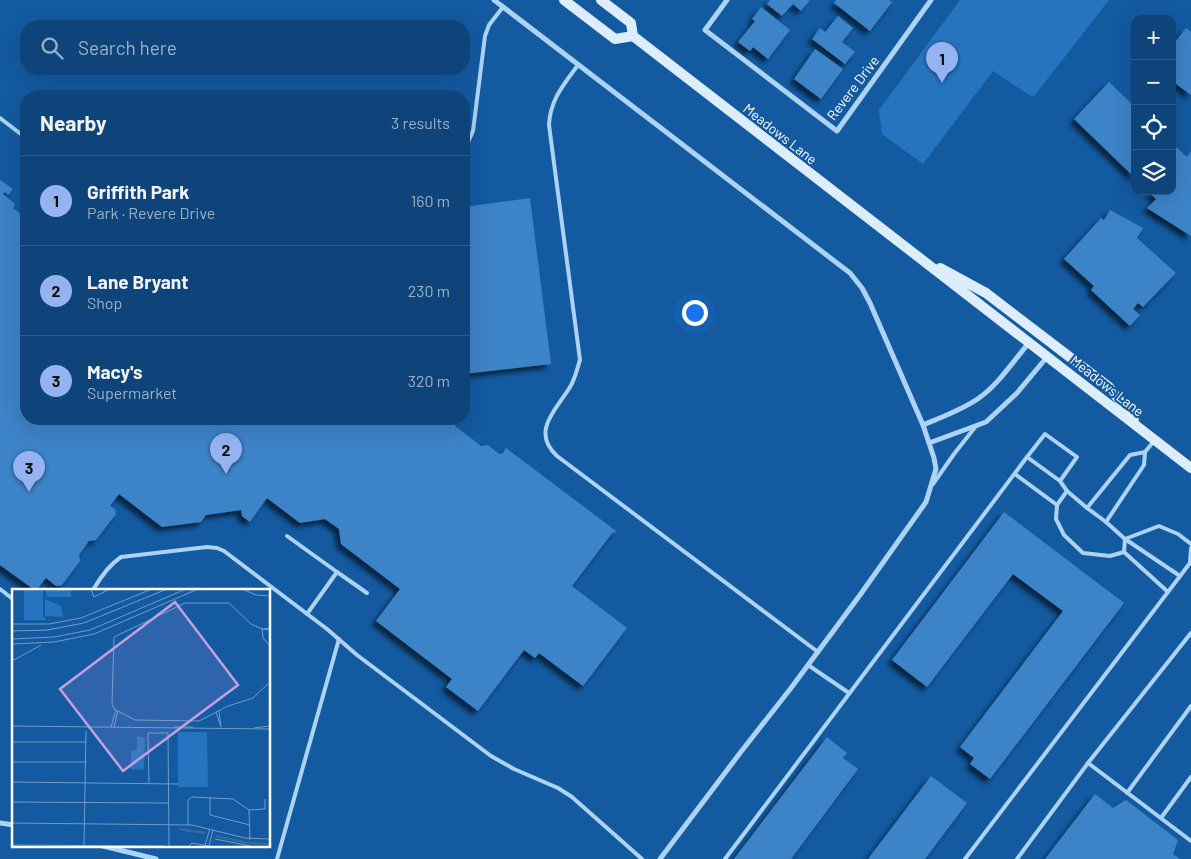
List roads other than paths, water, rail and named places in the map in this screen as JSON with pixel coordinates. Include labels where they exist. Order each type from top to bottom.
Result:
[{"type":"street","points":[[494,0],[850,273],[862,288],[870,303],[923,425],[934,458],[936,470],[926,502],[818,652],[660,859]]},
{"type":"street","points":[[564,0],[615,39],[632,36]]},
{"type":"street","name":"Meadows Lane","points":[[601,0],[631,23],[632,36],[1191,468]]},
{"type":"street","name":"Revere Drive","points":[[728,0],[705,30],[836,131],[931,0]]},
{"type":"street","name":"Meadows Lane","points":[[911,252],[986,293],[1109,387],[1144,432]]},
{"type":"street","points":[[923,425],[954,413],[980,397],[997,382],[1029,343]]},
{"type":"street","points":[[929,443],[986,422],[1002,409],[1047,357]]},
{"type":"street","points":[[106,846],[121,848],[156,859]]},
{"type":"lane","points":[[470,138],[473,131],[485,36],[489,25],[503,6]]},
{"type":"lane","points":[[578,66],[553,102],[549,125],[580,360],[571,385],[549,417],[546,430],[547,442],[558,457],[818,652]]},
{"type":"lane","points":[[0,118],[20,133]]},
{"type":"lane","points":[[932,486],[976,426]]},
{"type":"lane","points":[[725,859],[1046,434],[1077,457],[1060,482]]},
{"type":"lane","points":[[1106,522],[1144,464],[1145,452],[1155,440]]},
{"type":"lane","points":[[1087,508],[1130,456],[1145,452]]},
{"type":"lane","points":[[1027,457],[1060,482],[1087,508],[1125,539],[1180,576]]},
{"type":"lane","points":[[1015,474],[1057,505]]},
{"type":"lane","points":[[1068,491],[1057,505],[1056,519],[1064,535],[1083,552],[1110,556],[1124,552]]},
{"type":"lane","points":[[1125,539],[1158,526],[1178,534],[1191,544]]},
{"type":"lane","points":[[287,536],[367,593]]},
{"type":"lane","points":[[1124,552],[1125,539]]},
{"type":"lane","points":[[94,589],[109,568],[121,557],[207,547],[224,551],[307,614],[364,661],[491,756],[514,769],[558,788],[572,797],[642,859]]},
{"type":"lane","points":[[965,859],[1190,563],[1191,548]]},
{"type":"lane","points":[[1124,552],[1168,592]]},
{"type":"lane","points":[[307,614],[337,572]]},
{"type":"lane","points":[[0,589],[12,598]]},
{"type":"lane","points":[[1017,859],[1088,764],[1191,633]]},
{"type":"lane","points":[[277,859],[339,640]]},
{"type":"lane","points":[[808,664],[849,693]]},
{"type":"lane","points":[[1127,793],[1191,706]]},
{"type":"lane","points":[[1088,764],[1191,841]]},
{"type":"lane","points":[[1161,818],[1191,777]]},
{"type":"place","name":"Griffith Park","points":[[942,83]]},
{"type":"place","name":"Lane Bryant","points":[[226,474]]},
{"type":"place","name":"Macy's","points":[[29,492]]}]
